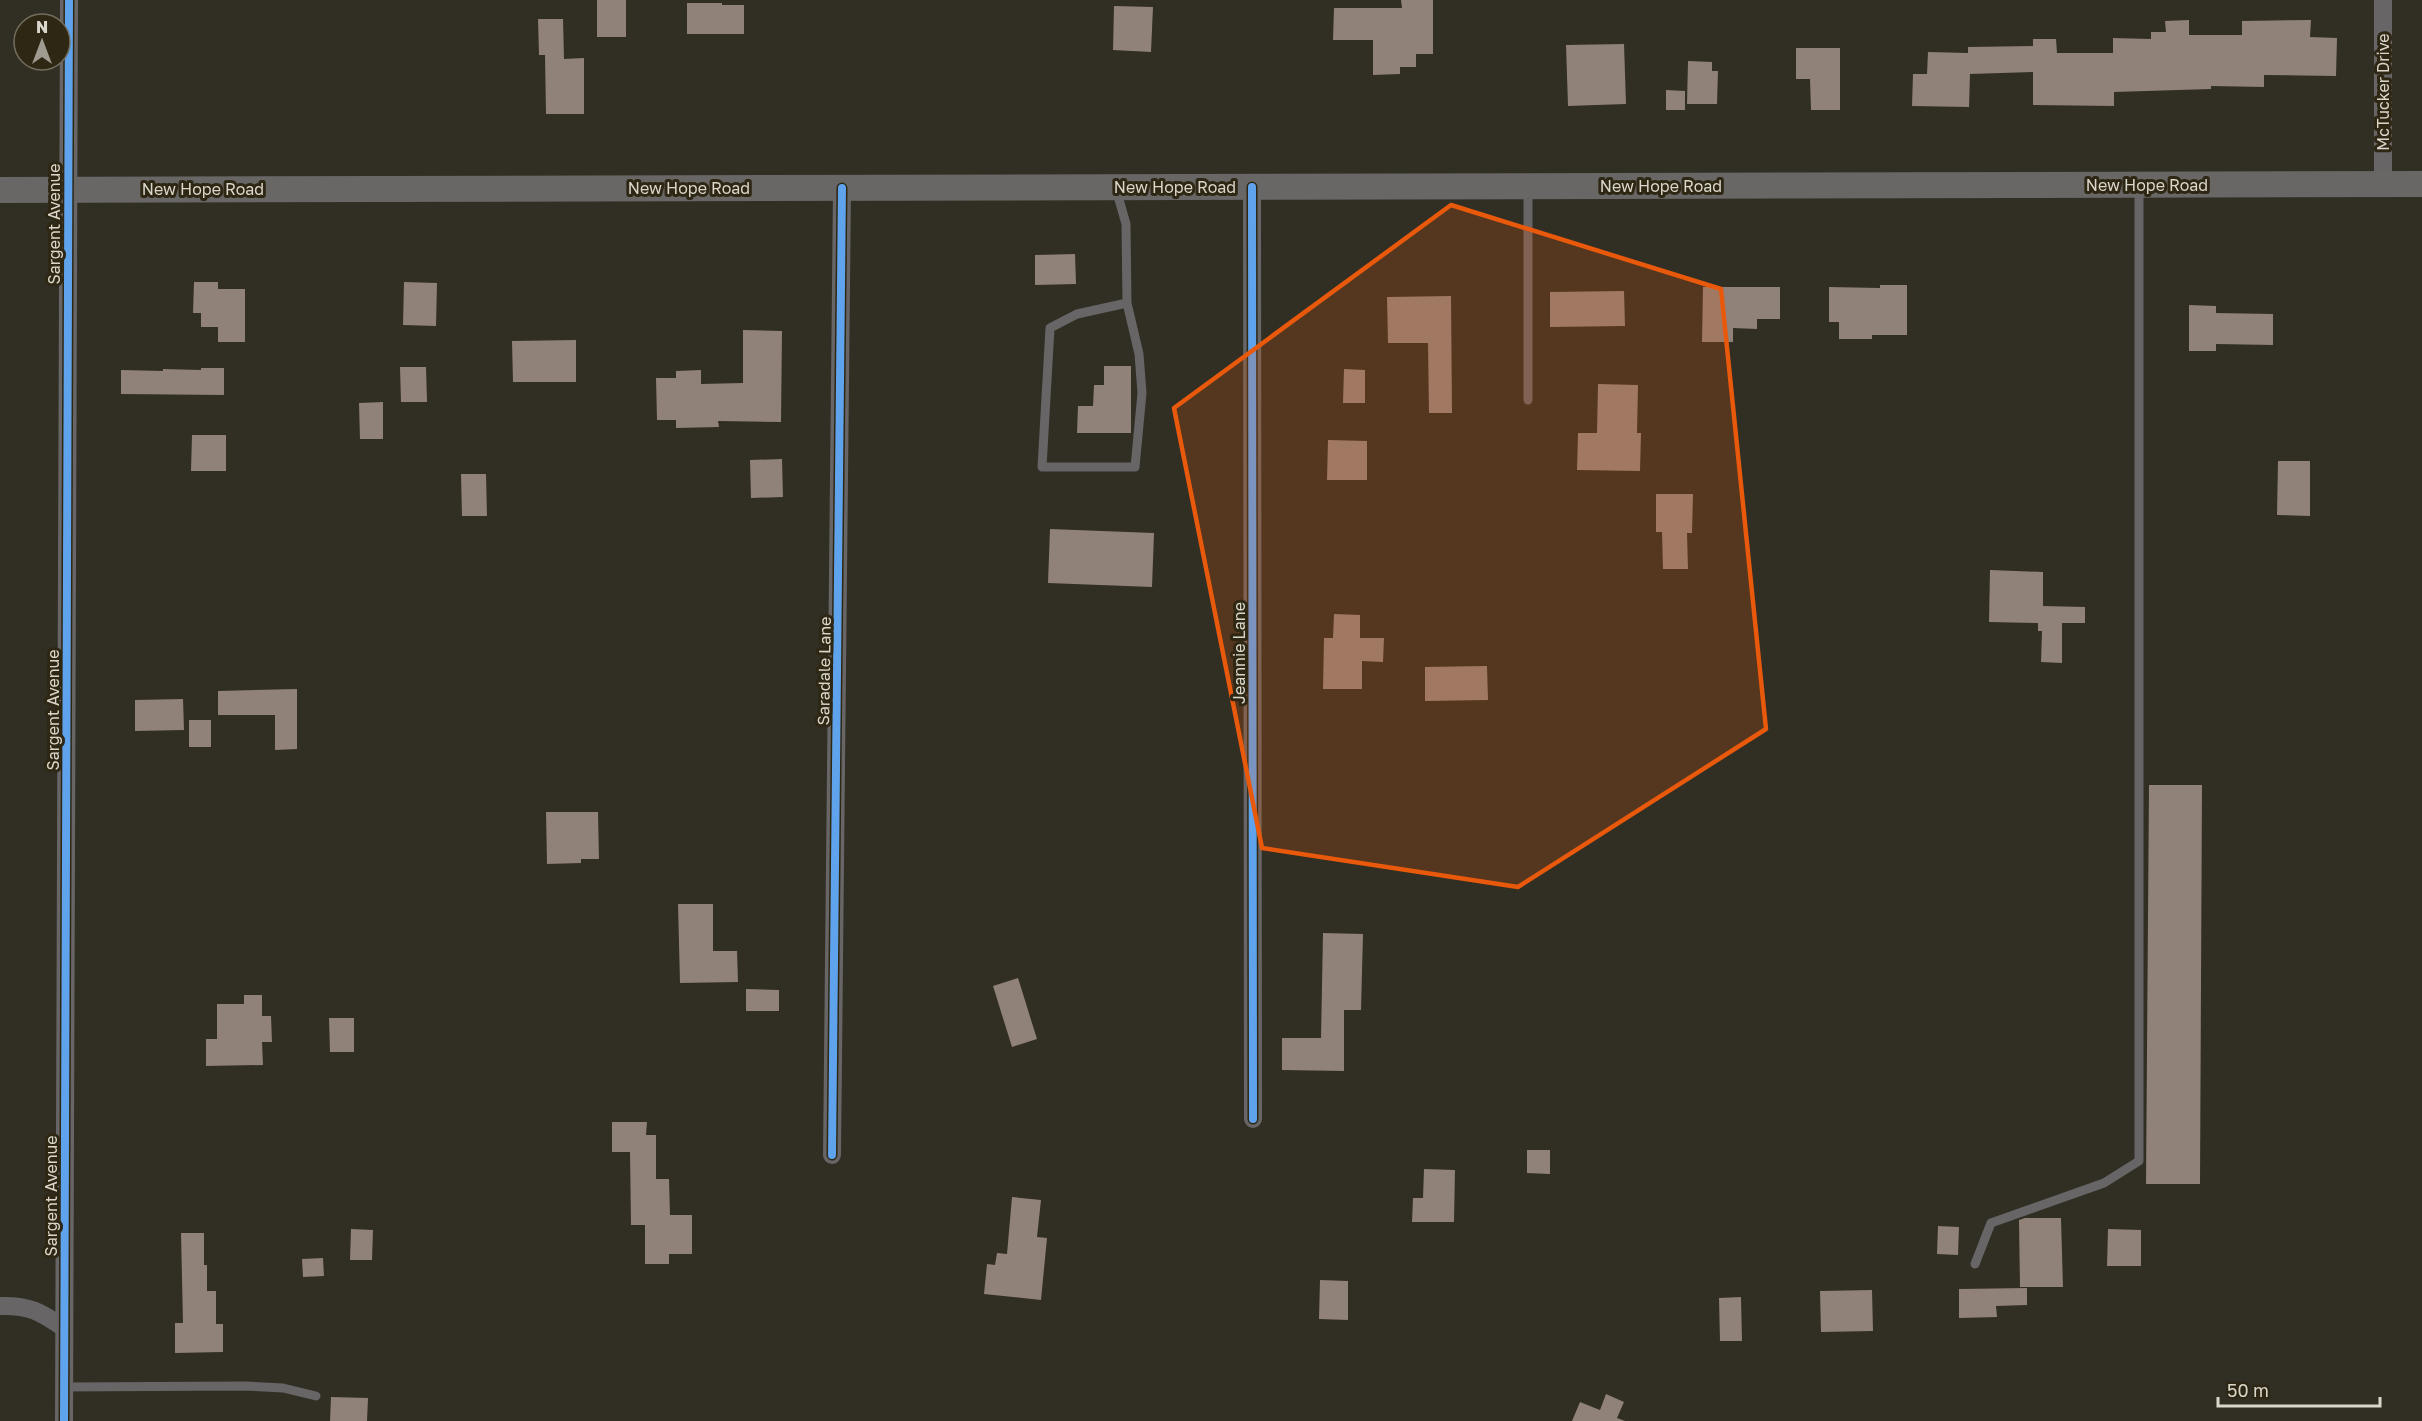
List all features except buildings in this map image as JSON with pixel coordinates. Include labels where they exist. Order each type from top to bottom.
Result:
[{"type":"main road","name":"New Hope Road","points":[[0,190],[2422,184]]},
{"type":"street","name":"Sargent Avenue","points":[[64,1421],[69,0]]},
{"type":"street","name":"McTucker Drive","points":[[2383,0],[2383,184]]},
{"type":"street","name":"Jeannie Lane","points":[[1252,187],[1253,1119]]},
{"type":"street","name":"Saradale Lane","points":[[832,1155],[842,188]]},
{"type":"street","points":[[0,1306],[13,1305],[39,1311],[64,1328]]},
{"type":"lane","points":[[1975,1264],[1991,1223],[2104,1183],[2139,1161],[2139,184]]},
{"type":"lane","points":[[1528,186],[1528,400]]},
{"type":"lane","points":[[1116,187],[1126,224],[1127,303],[1139,354],[1142,393],[1135,467],[1042,467],[1050,328],[1077,314],[1127,303]]},
{"type":"lane","points":[[64,1387],[244,1386],[284,1388],[316,1396]]},
{"type":"highlighted area","points":[[1451,205],[1721,289],[1766,729],[1518,887],[1262,848],[1174,408]]},
{"type":"cycle path","points":[[64,1421],[69,0]]},
{"type":"cycle path","points":[[1252,187],[1253,1119]]},
{"type":"cycle path","points":[[832,1155],[842,188]]}]
